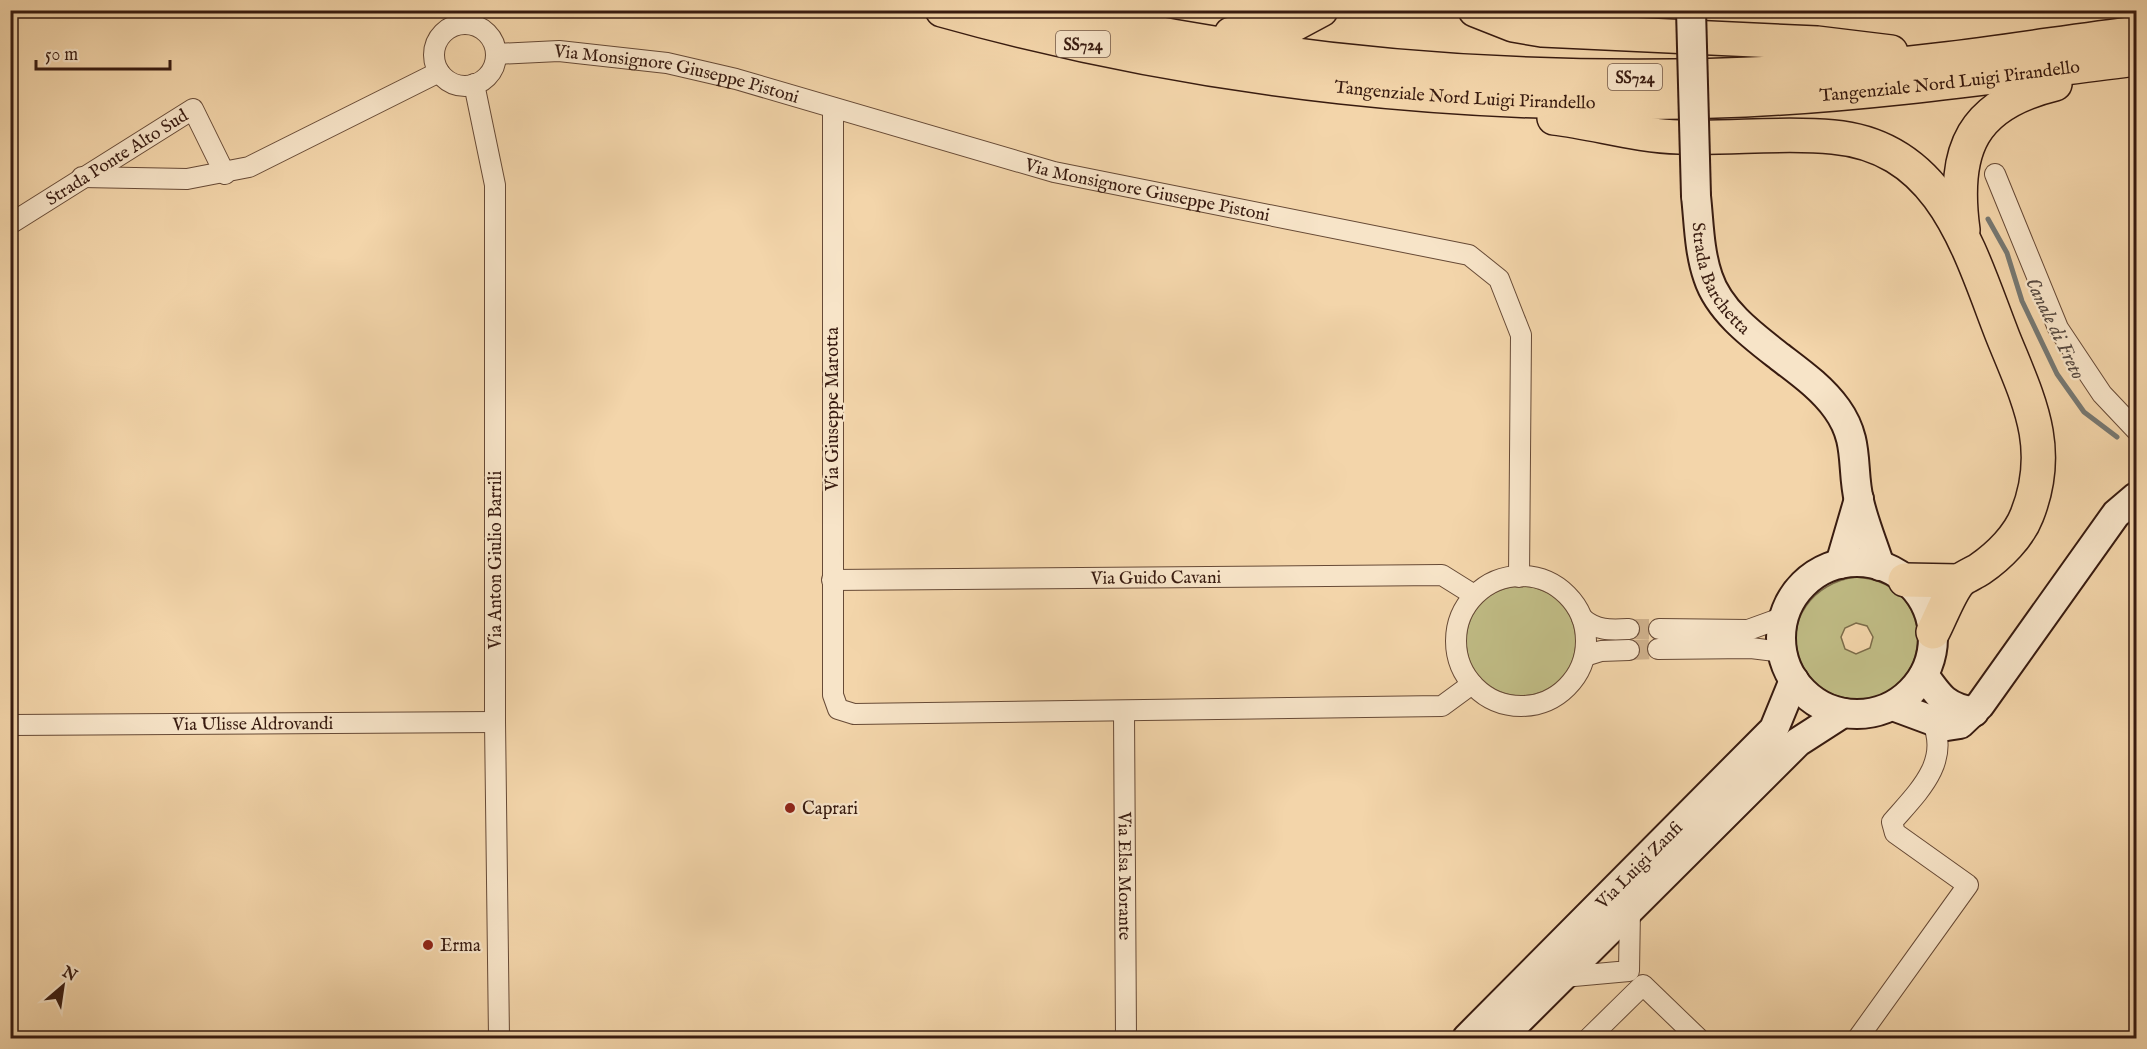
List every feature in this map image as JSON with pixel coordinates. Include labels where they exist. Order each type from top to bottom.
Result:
[{"type":"highway","name":"Tangenziale Nord Luigi Pirandello","points":[[942,10],[1063,41],[1225,71],[1416,94],[1581,102],[1744,100],[1898,88],[2136,61]]},
{"type":"highway","name":"Tangenziale Nord Luigi Pirandello","points":[[1046,10],[1135,29],[1250,49],[1381,66],[1604,77],[1723,76],[1832,70],[2136,33]]},
{"type":"highway","points":[[1135,29],[1255,32],[1293,25],[1321,10]]},
{"type":"highway","points":[[1474,10],[1513,25],[1542,30],[1817,43],[1881,50],[1919,60]]},
{"type":"highway","points":[[1965,241],[1959,200],[1962,165],[1966,149],[1979,126],[2000,106],[2025,92],[2136,61]]},
{"type":"highway","points":[[1416,94],[1516,115],[1572,120],[1659,136],[1805,135],[1848,138],[1887,151],[1918,171],[1937,193],[1965,241],[2035,418],[2040,465],[2032,501],[2020,529],[1998,554],[1959,581],[1933,632]]},
{"type":"highway","points":[[1893,573],[1959,581]]},
{"type":"street","name":"Strada Barchetta","points":[[1691,10],[1696,196],[1701,249],[1708,279],[1723,303],[1748,332],[1821,389],[1838,410],[1856,455],[1858,499],[1840,564]]},
{"type":"street","points":[[461,17],[490,36],[496,54],[490,73],[474,84],[454,84],[439,72],[434,53],[441,35],[461,17]]},
{"type":"street","name":"Via Monsignore Giuseppe Pistoni","points":[[496,54],[559,51],[667,63],[736,79],[1054,172],[1469,255],[1499,279],[1521,335],[1519,577]]},
{"type":"street","points":[[82,177],[187,179],[225,174],[249,167],[439,72]]},
{"type":"street","name":"Via Anton Giulio Barrili","points":[[474,84],[495,185],[495,722],[499,1038]]},
{"type":"street","name":"Via Giuseppe Marotta","points":[[833,108],[832,580],[833,695],[838,709],[854,714],[1124,712]]},
{"type":"street","name":"Strada Ponte Alto Sud","points":[[10,224],[82,177],[193,110],[225,174]]},
{"type":"street","points":[[1995,174],[2058,328],[2102,394],[2136,429]]},
{"type":"street","points":[[1893,706],[1920,714],[1947,726],[1960,724],[1974,712],[2116,514],[2136,497]]},
{"type":"street","name":"Strada Barchetta","points":[[1858,499],[1893,573]]},
{"type":"street","points":[[1860,562],[1893,573],[1924,603],[1933,632],[1933,649],[1924,675],[1912,691],[1893,706],[1872,713],[1843,713],[1818,704],[1794,680],[1782,652],[1781,636],[1784,617],[1794,596],[1805,582],[1822,571],[1840,564],[1860,562]]},
{"type":"street","name":"Via Guido Cavani","points":[[832,580],[1443,575],[1474,595]]},
{"type":"street","points":[[1519,577],[1532,578],[1556,586],[1576,606],[1582,618],[1587,641],[1585,656],[1570,685],[1550,700],[1529,706],[1499,703],[1473,684],[1461,666],[1456,646],[1462,615],[1474,595],[1496,581],[1519,577]]},
{"type":"street","points":[[1659,629],[1748,630],[1784,617]]},
{"type":"street","points":[[1582,618],[1593,627],[1604,630],[1629,629]]},
{"type":"street","points":[[1658,649],[1751,648],[1782,652]]},
{"type":"street","points":[[1585,656],[1601,651],[1629,650]]},
{"type":"street","points":[[1924,675],[1939,696],[1955,709],[1974,712]]},
{"type":"street","name":"Via Luigi Zanfi","points":[[1467,1038],[1774,729],[1794,680]]},
{"type":"street","points":[[1124,712],[1442,706],[1473,684]]},
{"type":"street","name":"Via Elsa Morante","points":[[1124,712],[1126,1038]]},
{"type":"street","name":"Via Luigi Zanfi","points":[[1501,1038],[1798,742],[1843,713]]},
{"type":"street","points":[[1858,1038],[1968,885],[1895,832],[1892,822],[1917,793],[1937,761],[1938,734],[1932,721]]},
{"type":"street","name":"Via Ulisse Aldrovandi","points":[[10,725],[495,722]]},
{"type":"street","points":[[1630,910],[1636,978],[1698,1038]]},
{"type":"street","points":[[1563,977],[1636,978]]},
{"type":"street","points":[[1589,1038],[1636,978]]},
{"type":"shaded area","points":[[1856,577],[1886,585],[1906,602],[1916,624],[1917,648],[1909,671],[1893,689],[1870,699],[1841,697],[1822,689],[1804,668],[1796,647],[1799,618],[1806,606],[1815,595],[1841,580]],"holes":[[[1856,623],[1867,626],[1873,637],[1870,648],[1856,654],[1845,649],[1841,637],[1845,628]]]},
{"type":"shaded area","points":[[1521,586],[1542,590],[1560,602],[1572,620],[1576,641],[1572,662],[1560,680],[1542,692],[1521,696],[1500,692],[1482,680],[1470,662],[1466,641],[1470,620],[1482,602],[1500,590]]},
{"type":"waterway","name":"Canale di Freto","points":[[1988,219],[2007,253],[2022,301],[2057,374],[2084,412],[2117,437]]},
{"type":"tunnel","points":[[1629,629],[1659,629]]},
{"type":"tunnel","points":[[1629,650],[1658,649]]},
{"type":"place","name":"Caprari","points":[[790,808]]},
{"type":"place","name":"Erma","points":[[428,945]]}]
